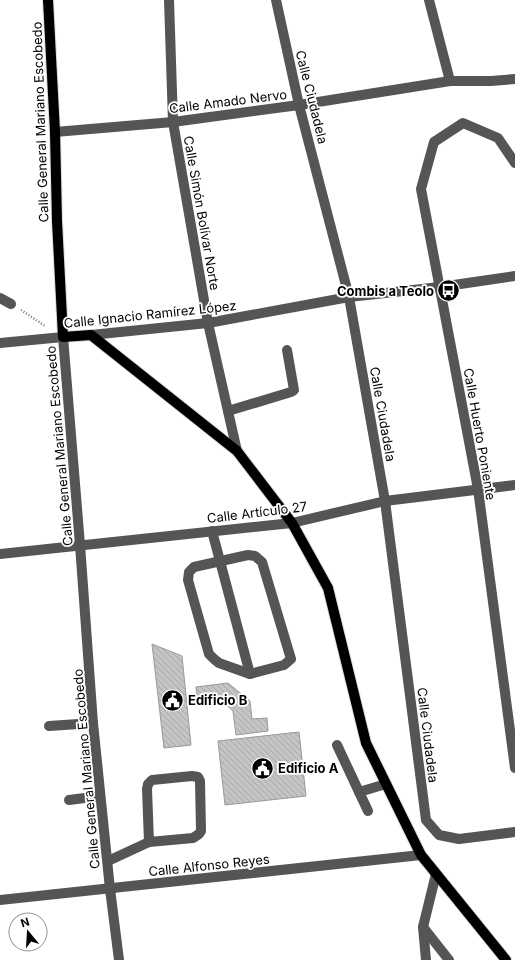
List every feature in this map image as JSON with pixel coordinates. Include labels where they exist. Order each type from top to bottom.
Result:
[{"type":"main road","name":"Calle General Mariano Escobedo","points":[[48,0],[63,337]]},
{"type":"main road","name":"Calle Ignacio Ramírez López","points":[[63,337],[91,334]]},
{"type":"main road","points":[[91,334],[237,451],[292,523],[328,588],[366,743],[386,784],[421,855],[506,960]]},
{"type":"street","name":"Calle Simón Bolívar Norte","points":[[169,0],[173,122],[208,323],[237,451]]},
{"type":"street","name":"Calle Ciudadela","points":[[276,0],[300,105],[349,297],[385,501],[426,820],[439,834],[459,839],[515,832]]},
{"type":"street","points":[[429,0],[450,81]]},
{"type":"street","name":"Calle Amado Nervo","points":[[55,132],[173,122],[300,105],[450,81],[491,81],[515,79]]},
{"type":"street","name":"Calle Huerto Poniente","points":[[515,163],[498,138],[463,123],[434,142],[421,189],[478,489],[515,768]]},
{"type":"street","name":"Calle Ignacio Ramírez López","points":[[91,334],[208,323],[349,297],[440,287],[515,276]]},
{"type":"street","points":[[0,298],[11,304]]},
{"type":"street","name":"Calle Ignacio Ramírez López","points":[[0,343],[63,337]]},
{"type":"street","name":"Calle General Mariano Escobedo","points":[[63,337],[93,723],[110,889],[119,960]]},
{"type":"street","points":[[228,411],[294,390],[287,350]]},
{"type":"street","name":"Calle Artículo 27","points":[[0,554],[292,523],[385,501],[515,484]]},
{"type":"street","points":[[212,531],[250,674]]},
{"type":"street","points":[[248,555],[255,556],[262,562],[290,653],[291,659],[284,665],[250,674],[219,663],[209,654],[188,580],[189,572],[194,567],[220,561],[248,555]]},
{"type":"street","points":[[49,726],[93,723]]},
{"type":"street","points":[[337,745],[368,811]]},
{"type":"street","points":[[108,861],[149,842],[193,838],[199,834],[201,831],[200,781],[198,777],[192,776],[152,780],[148,784],[149,842]]},
{"type":"street","points":[[359,792],[386,784]]},
{"type":"street","points":[[68,800],[100,796]]},
{"type":"street","name":"Calle Alfonso Reyes","points":[[0,900],[421,855]]},
{"type":"street","points":[[426,960],[423,927],[436,874]]},
{"type":"street","points":[[423,927],[449,960]]},
{"type":"path","points":[[11,304],[63,337]]},
{"type":"building","name":"Edificio B","points":[[152,644],[182,656],[191,745],[164,748]]},
{"type":"building","points":[[228,683],[250,701],[252,719],[267,718],[268,731],[236,735],[233,711],[223,702],[198,705],[196,687]]},
{"type":"building","name":"Edificio A","points":[[299,732],[306,796],[225,805],[218,741]]},
{"type":"place","name":"Combis a Teolo","points":[[449,291]]},
{"type":"place","name":"Edificio B","points":[[173,700]]},
{"type":"place","name":"Edificio A","points":[[262,768]]}]
